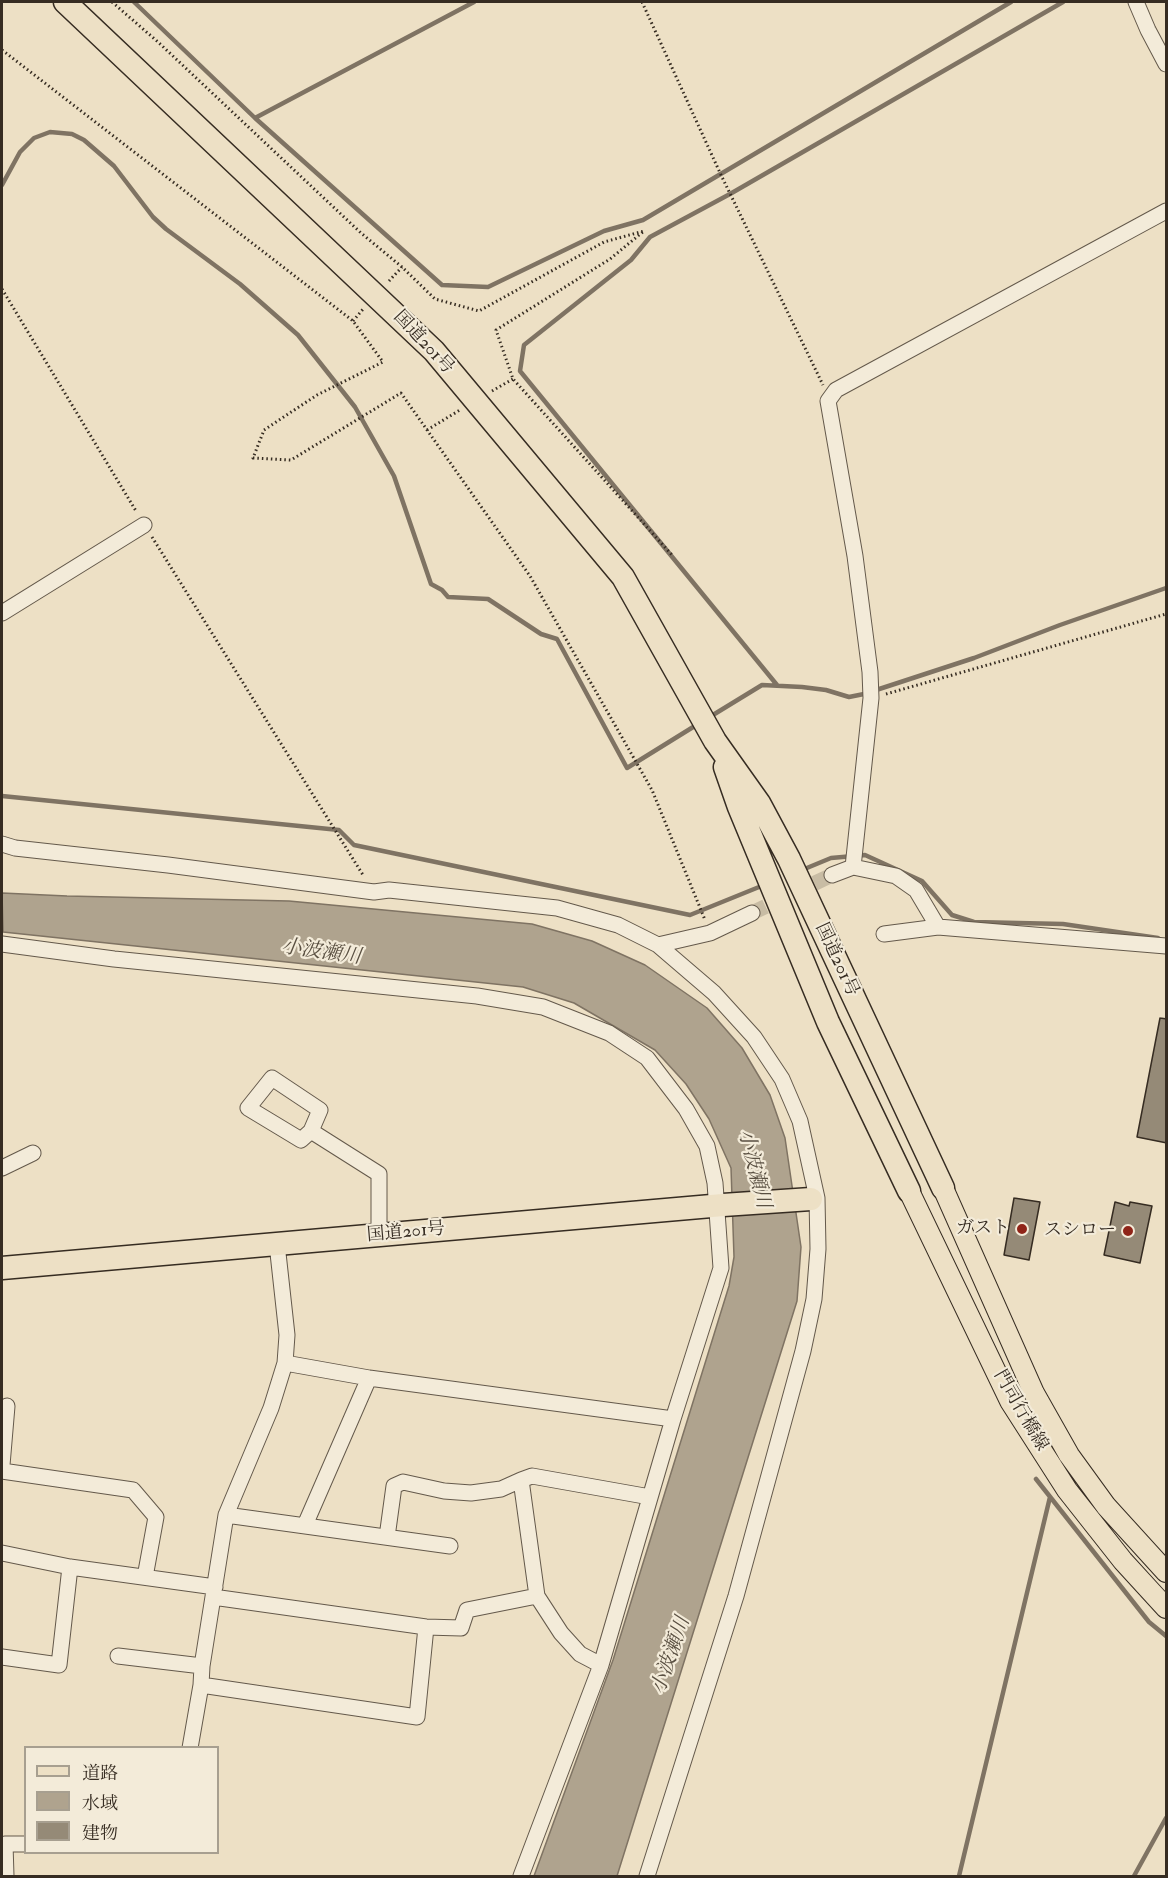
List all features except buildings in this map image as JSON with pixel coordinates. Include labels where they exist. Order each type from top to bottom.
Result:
[{"type":"highway","name":"国道201号","points":[[65,2],[434,351],[623,578],[715,741],[759,803],[789,859],[943,1188]]},
{"type":"highway","name":"国道201号","points":[[715,741],[743,818],[828,1022],[909,1191]]},
{"type":"highway","name":"国道201号","points":[[2,1268],[719,1205],[812,1199]]},
{"type":"main road","name":"門司行橋線","points":[[943,1188],[1034,1393],[1069,1455],[1106,1506],[1167,1572]]},
{"type":"main road","name":"門司行橋線","points":[[909,1191],[1010,1401],[1066,1490],[1123,1561],[1167,1608]]},
{"type":"street","points":[[1136,2],[1167,64]]},
{"type":"street","points":[[853,867],[871,698],[870,672],[855,556],[828,401],[836,390],[1167,211]]},
{"type":"street","points":[[2,613],[144,525]]},
{"type":"street","points":[[2,844],[15,848],[374,892],[389,890],[557,908],[618,925],[658,945],[714,993],[754,1037],[782,1078],[800,1121],[817,1198],[818,1249],[814,1299],[803,1351],[736,1596],[647,1876]]},
{"type":"street","points":[[832,875],[853,867],[896,876],[916,890],[938,927]]},
{"type":"street","points":[[658,945],[710,933],[752,913]]},
{"type":"street","points":[[884,934],[938,927],[1167,946]]},
{"type":"street","points":[[2,944],[114,959],[477,996],[543,1007],[609,1033],[647,1058],[686,1109],[707,1146],[719,1205],[721,1268],[673,1419],[601,1665],[521,1876]]},
{"type":"street","points":[[272,1078],[320,1110],[311,1131],[301,1140],[248,1108],[272,1078]]},
{"type":"street","points":[[311,1131],[379,1174],[379,1235]]},
{"type":"street","points":[[2,1168],[33,1153]]},
{"type":"street","points":[[190,1746],[226,1515],[271,1408],[285,1363],[287,1335],[277,1244]]},
{"type":"street","points":[[285,1363],[369,1378],[673,1419]]},
{"type":"street","points":[[305,1525],[369,1378]]},
{"type":"street","points":[[2,1465],[7,1407]]},
{"type":"street","points":[[2,1471],[133,1490],[156,1517],[145,1577]]},
{"type":"street","points":[[387,1537],[394,1486],[403,1482],[444,1491],[471,1493],[501,1489],[532,1476],[650,1497]]},
{"type":"street","points":[[521,1480],[537,1596],[561,1633],[580,1654],[601,1665]]},
{"type":"street","points":[[226,1515],[450,1546]]},
{"type":"street","points":[[2,1553],[70,1567],[145,1577],[214,1592],[426,1627],[462,1628],[467,1610],[537,1596]]},
{"type":"street","points":[[2,1657],[59,1665],[70,1567]]},
{"type":"street","points":[[201,1685],[417,1717],[426,1627]]},
{"type":"street","points":[[118,1656],[202,1666]]},
{"type":"street","points":[[6,1876],[5,1844],[24,1844]]},
{"type":"path","points":[[112,2],[435,299],[479,311],[604,242],[644,231],[610,259],[496,330],[513,379],[672,555]]},
{"type":"path","points":[[642,2],[721,175],[823,385],[828,401]]},
{"type":"path","points":[[2,50],[353,321],[383,362],[317,395],[264,430],[253,458],[291,460],[401,393],[536,586],[652,790],[710,933]]},
{"type":"path","points":[[2,289],[144,525],[374,892]]},
{"type":"path","points":[[871,698],[1167,614]]},
{"type":"water","name":"小波瀬川","points":[[2,893],[289,901],[532,924],[592,941],[645,965],[707,1008],[742,1048],[770,1095],[785,1138],[801,1247],[797,1301],[617,1876],[534,1876],[613,1660],[729,1286],[734,1257],[731,1168],[709,1119],[686,1084],[655,1050],[574,1003],[523,987],[3,932]]},
{"type":"waterway","points":[[134,2],[255,118],[442,285],[488,287],[604,231],[643,220],[1011,2]]},
{"type":"waterway","points":[[255,118],[474,2]]},
{"type":"waterway","points":[[777,685],[520,371],[524,345],[631,260],[650,237],[730,194],[1063,2]]},
{"type":"waterway","points":[[2,185],[20,152],[34,138],[50,132],[72,134],[84,140],[114,166],[153,217],[166,229],[240,284],[298,335],[355,407],[394,476],[431,584],[442,590],[448,597],[488,599],[541,634],[557,639],[627,768],[698,724]]},
{"type":"waterway","points":[[708,718],[762,685],[826,690],[849,697],[864,694],[974,658],[1166,588]]},
{"type":"waterway","points":[[2,796],[339,830],[354,845],[690,915],[764,885]]},
{"type":"waterway","points":[[802,870],[831,858],[865,855],[922,881],[952,915],[974,922],[1063,924],[1158,938]]},
{"type":"waterway","points":[[1036,1479],[1149,1622],[1166,1636]]},
{"type":"waterway","points":[[959,1876],[1050,1497]]},
{"type":"waterway","points":[[1134,1876],[1166,1818]]},
{"type":"tunnel","points":[[752,913],[832,875]]},
{"type":"place","name":"ガスト","points":[[1022,1229]]},
{"type":"place","name":"スシロー","points":[[1128,1231]]}]
